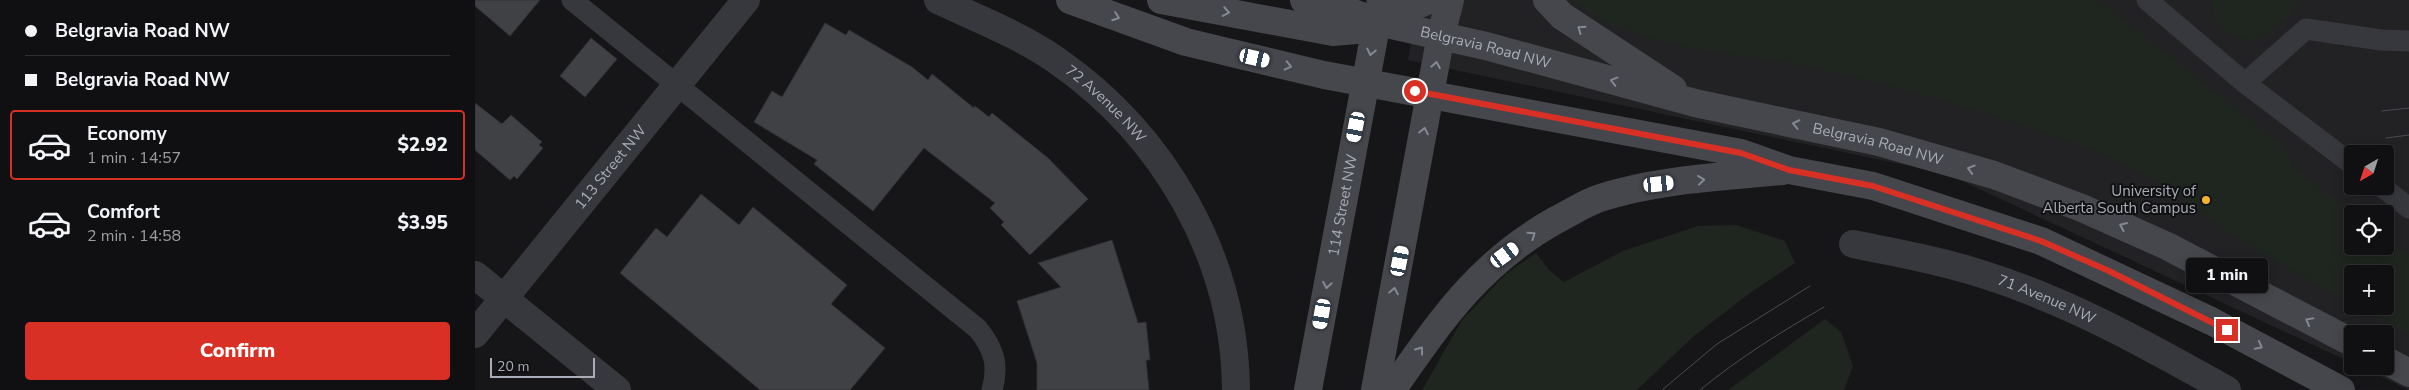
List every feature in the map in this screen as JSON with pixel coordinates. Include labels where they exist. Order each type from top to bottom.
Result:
[{"type":"main road","points":[[1161,0],[1333,32],[1356,30],[1379,11]]},
{"type":"main road","points":[[1304,0],[1337,7],[1379,11],[1429,0]]},
{"type":"main road","points":[[1375,390],[1441,35],[1450,0]]},
{"type":"main road","points":[[1547,0],[1562,16],[1695,103]]},
{"type":"main road","points":[[1081,1],[1186,42],[1324,75],[1741,153],[1789,170],[1873,186],[2041,241],[2211,321],[2341,390]]},
{"type":"main road","name":"Belgravia Road NW","points":[[1379,11],[1441,35],[1695,103],[1879,142],[1994,175],[2082,208],[2167,246],[2344,338]]},
{"type":"main road","name":"114 Street NW","points":[[1308,390],[1379,11]]},
{"type":"main road","points":[[1392,390],[1449,311],[1476,279],[1537,231],[1599,198],[1659,184],[1789,170]]},
{"type":"main road","points":[[2394,365],[2409,373]]},
{"type":"street","name":"113 Street NW","points":[[475,334],[746,0]]},
{"type":"street","name":"72 Avenue NW","points":[[938,0],[1019,38],[1055,59],[1089,84],[1120,113],[1148,144],[1173,179],[1196,222],[1215,267],[1232,338],[1236,390]]},
{"type":"street","name":"71 Avenue NW","points":[[1853,244],[1972,270],[2065,304],[2120,330],[2227,390]]},
{"type":"street","points":[[475,275],[617,390]]},
{"type":"lane","points":[[572,0],[978,329],[989,343],[995,358],[996,375],[992,390]]},
{"type":"lane","points":[[2161,4],[2245,82],[2344,158]]},
{"type":"lane","points":[[2245,82],[2306,29],[2381,40],[2409,42]]},
{"type":"lane","points":[[2392,195],[2409,208]]},
{"type":"shaded area","name":"University of Alberta South Campus","points":[[1419,0],[2409,0],[2409,390],[2377,375],[2394,375],[2394,325],[2344,325],[2344,359],[1947,174],[1408,60]]},
{"type":"shaded area","points":[[1573,0],[2100,0],[2281,144],[2300,171],[2344,207],[2344,255],[2394,255],[2394,245],[2409,256],[2409,335],[2373,315],[2394,315],[2394,265],[2344,265],[2344,300],[2242,241],[2152,178],[2098,153],[1907,90],[1787,63],[1674,44],[1619,28],[1594,15]]},
{"type":"shaded area","points":[[2212,0],[2298,0],[2288,18],[2258,41],[2232,34],[2219,25],[2212,10]]},
{"type":"shaded area","points":[[1736,225],[1785,241],[1795,263],[1750,293],[1694,336],[1637,390],[1422,390],[1462,320],[1506,274],[1536,253],[1549,270],[1564,282],[1623,251],[1698,226]]},
{"type":"shaded area","points":[[1825,319],[1841,332],[1853,366],[1844,390],[1728,390]]},
{"type":"building","points":[[475,0],[540,0],[510,36],[475,6]]},
{"type":"building","points":[[825,23],[846,35],[849,30],[912,67],[928,80],[932,74],[974,108],[975,106],[989,117],[992,113],[1048,158],[1088,199],[1030,255],[1001,225],[1004,222],[990,208],[995,203],[924,148],[873,211],[814,164],[817,160],[754,122],[772,91],[782,97]]},
{"type":"building","points":[[591,38],[617,59],[585,97],[560,76]]},
{"type":"building","points":[[475,103],[502,124],[511,115],[542,142],[539,145],[543,148],[517,179],[514,176],[510,180],[475,150]]},
{"type":"building","points":[[701,194],[739,225],[753,207],[847,285],[831,304],[885,348],[850,390],[760,390],[620,273],[656,228],[667,237]]},
{"type":"building","points":[[1112,240],[1138,323],[1146,322],[1150,360],[1146,360],[1149,390],[1037,390],[1037,363],[1017,301],[1061,287],[1038,263]]},
{"type":"tram line","points":[[2382,111],[2409,108]]},
{"type":"tram line","points":[[2386,138],[2409,135]]},
{"type":"tram line","points":[[1662,390],[1717,344],[1810,286]]},
{"type":"tram line","points":[[1700,390],[1761,346],[1824,307]]},
{"type":"place","name":"University of Alberta South Campus","points":[[2206,200]]},
{"type":"route","points":[[1415,91],[1741,153],[1789,170],[1873,186],[2041,241],[2109,271],[2227,330]]}]
